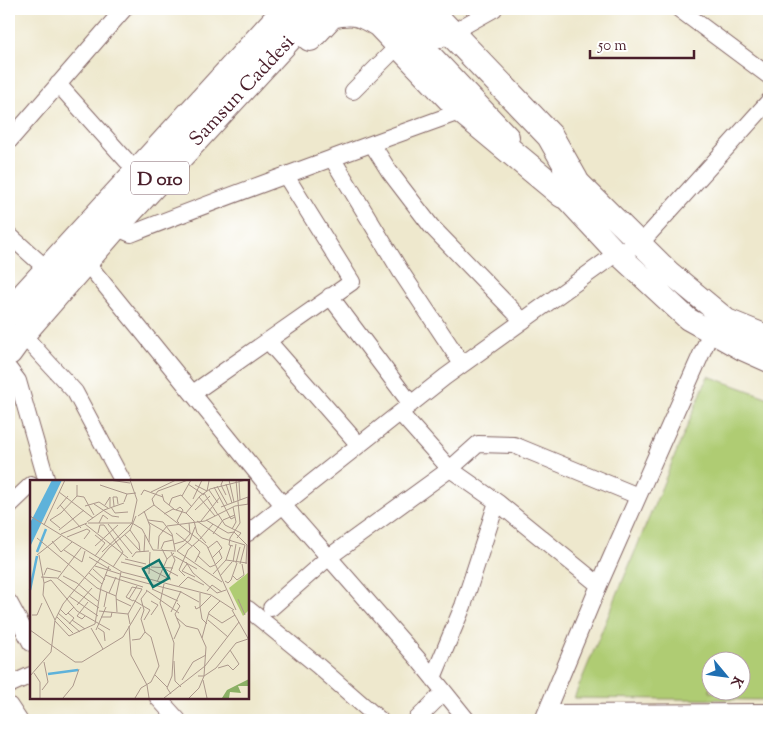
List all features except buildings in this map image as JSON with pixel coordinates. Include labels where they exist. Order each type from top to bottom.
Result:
[{"type":"highway","points":[[105,222],[127,161],[268,9]]},
{"type":"highway","name":"Samsun Caddesi","points":[[13,333],[86,262],[105,222],[286,9]]},
{"type":"highway","points":[[428,9],[550,136],[569,187]]},
{"type":"highway","points":[[328,11],[362,13],[379,24],[462,111],[569,187]]},
{"type":"highway","name":"Samsun Caddesi","points":[[13,333],[48,270],[105,222],[328,11]]},
{"type":"main road","points":[[386,9],[569,187],[640,244],[669,272],[727,320],[769,337]]},
{"type":"main road","points":[[411,9],[569,187],[617,253],[688,319],[742,349],[769,361]]},
{"type":"street","points":[[9,141],[124,9]]},
{"type":"street","points":[[451,33],[494,9]]},
{"type":"street","points":[[682,10],[769,76]]},
{"type":"street","points":[[353,91],[399,45]]},
{"type":"street","points":[[58,84],[127,161]]},
{"type":"street","points":[[249,532],[462,364],[617,253],[640,244],[768,104]]},
{"type":"street","points":[[105,222],[131,234],[229,195],[462,111]]},
{"type":"street","points":[[372,144],[388,171],[431,226],[523,321]]},
{"type":"street","points":[[332,158],[401,272],[462,364]]},
{"type":"street","points":[[193,393],[352,282],[286,176]]},
{"type":"street","points":[[9,235],[48,270]]},
{"type":"street","points":[[86,262],[283,505],[467,720]]},
{"type":"street","points":[[330,296],[405,408],[450,469],[497,502],[598,585]]},
{"type":"street","points":[[711,332],[598,585],[547,718],[769,712]]},
{"type":"street","points":[[13,333],[75,392],[122,480]]},
{"type":"street","points":[[268,340],[359,445]]},
{"type":"street","points":[[9,369],[18,381],[42,479]]},
{"type":"street","points":[[271,608],[328,557],[450,469],[478,444],[514,445],[638,496]]},
{"type":"street","points":[[9,506],[30,486]]},
{"type":"street","points":[[433,678],[463,606],[497,502]]},
{"type":"street","points":[[9,602],[30,640]]},
{"type":"street","points":[[249,610],[317,665],[380,720]]},
{"type":"street","points":[[9,685],[30,675]]},
{"type":"street","points":[[416,720],[444,692]]},
{"type":"street","points":[[159,699],[178,720]]},
{"type":"street","points":[[9,705],[19,720]]},
{"type":"green space","points":[[708,376],[769,398],[769,700],[750,700],[750,652],[700,652],[700,699],[574,698]]}]
